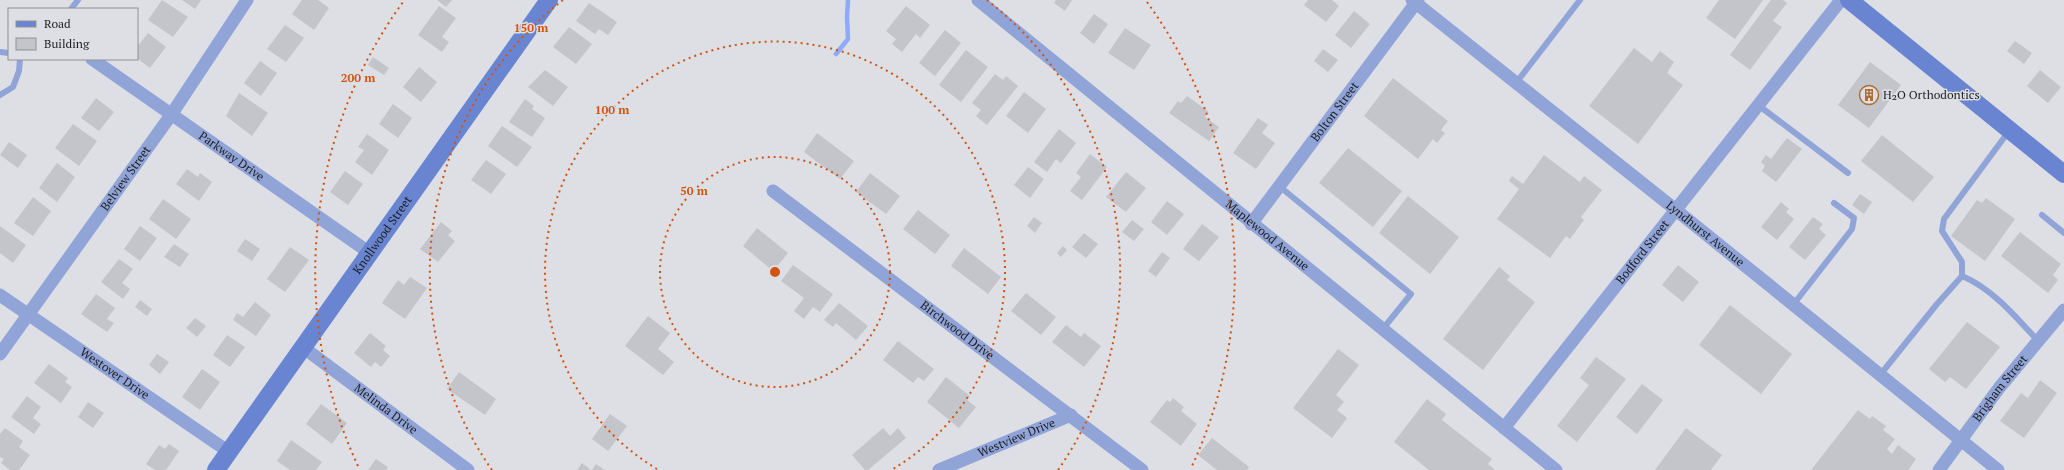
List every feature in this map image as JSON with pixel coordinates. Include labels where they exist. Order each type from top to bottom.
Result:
[{"type":"main road","name":"Knollwood Street","points":[[216,470],[550,0]]},
{"type":"main road","points":[[1848,0],[2064,174]]},
{"type":"street","name":"Belview Street","points":[[0,354],[171,115],[247,0]]},
{"type":"street","name":"Maplewood Avenue","points":[[978,0],[1251,224],[1556,470]]},
{"type":"street","name":"Bodford Street","points":[[1504,428],[1840,0]]},
{"type":"street","name":"Bolton Street","points":[[1251,224],[1415,1]]},
{"type":"street","name":"Lyndhurst Avenue","points":[[1415,1],[1998,470]]},
{"type":"street","name":"Parkway Drive","points":[[93,60],[370,253]]},
{"type":"street","name":"Birchwood Drive","points":[[773,190],[1142,470]]},
{"type":"street","name":"Westover Drive","points":[[0,294],[229,452]]},
{"type":"street","name":"Brigham Street","points":[[1939,470],[1999,388],[2064,310]]},
{"type":"street","name":"Melinda Drive","points":[[304,348],[468,470]]},
{"type":"street","name":"Westview Drive","points":[[939,470],[1071,415]]},
{"type":"lane","points":[[72,8],[78,0]]},
{"type":"lane","points":[[1516,83],[1580,0]]},
{"type":"lane","points":[[0,95],[14,87],[19,71],[20,60]]},
{"type":"lane","points":[[1758,105],[1848,173]]},
{"type":"lane","points":[[1880,375],[1937,304],[1962,276],[1962,262],[1942,231],[1944,219],[2010,130]]},
{"type":"lane","points":[[1279,186],[1411,294],[1382,330]]},
{"type":"lane","points":[[1793,304],[1852,229],[1854,218],[1834,203]]},
{"type":"lane","points":[[2042,215],[2064,233]]},
{"type":"lane","points":[[1962,276],[1975,281],[2004,304],[2038,341]]},
{"type":"building","points":[[162,0],[188,17],[173,37],[148,20]]},
{"type":"building","points":[[182,0],[201,0],[195,9]]},
{"type":"building","points":[[302,0],[318,0],[329,8],[314,30],[292,14]]},
{"type":"building","points":[[437,0],[452,0],[446,7]]},
{"type":"building","points":[[1056,0],[1072,0],[1065,11],[1054,3]]},
{"type":"building","points":[[1308,0],[1332,0],[1339,6],[1326,22],[1304,5]]},
{"type":"building","points":[[1719,0],[1763,0],[1735,39],[1706,18]]},
{"type":"building","points":[[1771,0],[1783,0],[1787,3],[1773,21],[1782,27],[1750,70],[1730,55]]},
{"type":"building","points":[[589,3],[617,22],[608,35],[599,29],[595,34],[576,21]]},
{"type":"building","points":[[439,6],[456,18],[442,37],[449,42],[442,52],[418,35]]},
{"type":"building","points":[[906,6],[930,25],[920,38],[916,34],[902,52],[892,44],[896,39],[886,31]]},
{"type":"building","points":[[1354,11],[1370,24],[1351,48],[1335,35]]},
{"type":"building","points":[[1094,14],[1108,24],[1094,44],[1080,33]]},
{"type":"building","points":[[285,25],[304,38],[286,62],[267,49]]},
{"type":"building","points":[[569,27],[592,44],[576,64],[553,47]]},
{"type":"building","points":[[1125,28],[1151,45],[1134,70],[1108,53]]},
{"type":"building","points":[[945,30],[961,43],[935,76],[919,63]]},
{"type":"building","points":[[148,33],[166,47],[150,68],[138,59],[138,46]]},
{"type":"building","points":[[2015,41],[2032,53],[2024,64],[2007,51]]},
{"type":"building","points":[[1634,48],[1652,62],[1660,51],[1674,62],[1667,73],[1683,85],[1638,144],[1589,106]]},
{"type":"building","points":[[1323,49],[1338,60],[1328,72],[1314,61]]},
{"type":"building","points":[[966,50],[988,67],[961,102],[939,85]]},
{"type":"building","points":[[373,57],[389,68],[384,75],[368,65]]},
{"type":"building","points":[[260,61],[277,73],[261,96],[244,83]]},
{"type":"building","name":"H₂O Orthodontics","points":[[1870,62],[1901,85],[1869,128],[1838,105]]},
{"type":"building","points":[[419,67],[437,82],[421,102],[403,87]]},
{"type":"building","points":[[545,70],[568,87],[553,106],[528,87]]},
{"type":"building","points":[[2040,70],[2061,87],[2048,103],[2027,86]]},
{"type":"building","points":[[995,74],[1003,80],[1006,76],[1018,86],[987,125],[976,116],[981,110],[972,103]]},
{"type":"building","points":[[1393,78],[1448,121],[1441,130],[1445,133],[1437,143],[1433,139],[1418,159],[1364,116]]},
{"type":"building","points":[[1024,92],[1046,109],[1028,133],[1006,116]]},
{"type":"building","points":[[239,93],[268,113],[252,136],[226,116]]},
{"type":"building","points":[[1187,96],[1209,112],[1205,117],[1219,127],[1209,141],[1169,113],[1178,101],[1181,103]]},
{"type":"building","points":[[96,98],[114,112],[99,131],[81,118]]},
{"type":"building","points":[[525,99],[534,106],[532,109],[545,118],[532,137],[509,122]]},
{"type":"building","points":[[393,104],[412,118],[398,138],[379,124]]},
{"type":"building","points":[[1258,118],[1268,125],[1262,133],[1275,143],[1256,169],[1233,153]]},
{"type":"building","points":[[73,124],[97,141],[79,166],[55,148]]},
{"type":"building","points":[[502,126],[532,147],[517,167],[488,146]]},
{"type":"building","points":[[1059,129],[1076,143],[1061,163],[1056,159],[1047,172],[1034,162]]},
{"type":"building","points":[[817,133],[854,161],[840,179],[804,152]]},
{"type":"building","points":[[367,134],[389,150],[372,175],[355,162],[364,150],[358,147]]},
{"type":"building","points":[[1882,135],[1934,177],[1913,202],[1861,161]]},
{"type":"building","points":[[1787,138],[1802,149],[1776,182],[1762,171],[1765,166],[1761,162],[1766,155],[1771,159]]},
{"type":"building","points":[[9,142],[27,155],[18,168],[0,155]]},
{"type":"building","points":[[1348,148],[1402,191],[1373,227],[1319,183]]},
{"type":"building","points":[[1090,154],[1107,167],[1082,200],[1070,191],[1081,177],[1076,173]]},
{"type":"building","points":[[1544,155],[1580,182],[1584,176],[1602,190],[1581,217],[1584,220],[1570,239],[1566,236],[1550,258],[1497,219],[1519,189],[1509,181],[1512,176],[1523,184]]},
{"type":"building","points":[[486,160],[506,174],[491,194],[471,180]]},
{"type":"building","points":[[57,163],[75,177],[57,202],[39,188]]},
{"type":"building","points":[[1028,167],[1044,179],[1030,198],[1014,185]]},
{"type":"building","points":[[187,169],[198,177],[200,173],[212,182],[199,201],[176,184]]},
{"type":"building","points":[[345,171],[363,184],[348,205],[330,192]]},
{"type":"building","points":[[1126,172],[1146,188],[1126,212],[1106,197]]},
{"type":"building","points":[[870,173],[900,196],[886,214],[856,192]]},
{"type":"building","points":[[1860,194],[1872,202],[1864,214],[1852,205]]},
{"type":"building","points":[[1408,196],[1459,237],[1430,274],[1379,233]]},
{"type":"building","points":[[33,197],[51,211],[33,236],[14,223]]},
{"type":"building","points":[[1986,198],[2015,219],[1985,261],[1951,236],[1977,200],[1982,203]]},
{"type":"building","points":[[163,199],[191,219],[176,239],[149,219]]},
{"type":"building","points":[[1167,201],[1184,214],[1167,235],[1151,222]]},
{"type":"building","points":[[1781,202],[1789,209],[1786,212],[1794,219],[1777,240],[1761,227]]},
{"type":"building","points":[[918,210],[950,235],[935,254],[903,229]]},
{"type":"building","points":[[1034,217],[1042,223],[1035,233],[1027,226]]},
{"type":"building","points":[[1813,217],[1823,224],[1819,229],[1826,235],[1805,260],[1789,247]]},
{"type":"building","points":[[1132,220],[1144,229],[1134,241],[1122,232]]},
{"type":"building","points":[[441,222],[452,231],[448,235],[455,241],[438,262],[420,249]]},
{"type":"building","points":[[1202,224],[1219,237],[1199,261],[1183,249]]},
{"type":"building","points":[[0,226],[26,245],[13,263],[0,253]]},
{"type":"building","points":[[140,226],[157,238],[140,261],[124,249]]},
{"type":"building","points":[[757,228],[788,253],[773,271],[743,246]]},
{"type":"building","points":[[2020,232],[2061,264],[2053,275],[2058,280],[2048,293],[2001,256]]},
{"type":"building","points":[[1084,233],[1098,244],[1086,258],[1072,247]]},
{"type":"building","points":[[245,239],[260,249],[252,261],[237,251]]},
{"type":"building","points":[[174,244],[189,254],[180,267],[164,257]]},
{"type":"building","points":[[1063,246],[1067,250],[1061,257],[1057,253]]},
{"type":"building","points":[[290,247],[309,260],[285,292],[267,279]]},
{"type":"building","points":[[964,248],[1001,277],[988,294],[951,266]]},
{"type":"building","points":[[1162,252],[1170,258],[1156,277],[1148,271]]},
{"type":"building","points":[[119,259],[133,269],[122,283],[130,289],[123,299],[101,282]]},
{"type":"building","points":[[793,265],[833,294],[820,312],[813,307],[804,319],[794,311],[804,298],[781,281]]},
{"type":"building","points":[[1678,265],[1699,282],[1683,302],[1662,285]]},
{"type":"building","points":[[1499,267],[1510,276],[1507,280],[1535,302],[1483,370],[1443,339]]},
{"type":"building","points":[[410,277],[427,288],[405,319],[382,303],[398,280],[404,285]]},
{"type":"building","points":[[1026,293],[1056,317],[1041,335],[1011,311]]},
{"type":"building","points":[[96,294],[115,308],[107,319],[114,323],[107,332],[81,314]]},
{"type":"building","points":[[140,300],[152,309],[147,316],[135,307]]},
{"type":"building","points":[[255,302],[271,315],[256,336],[233,320],[237,313],[243,317]]},
{"type":"building","points":[[839,303],[868,326],[856,340],[836,323],[833,327],[824,320]]},
{"type":"building","points":[[1730,305],[1792,354],[1761,394],[1699,345]]},
{"type":"building","points":[[648,316],[670,333],[658,349],[674,362],[663,375],[625,346]]},
{"type":"building","points":[[195,318],[206,326],[197,337],[186,328]]},
{"type":"building","points":[[1967,322],[2000,347],[1966,389],[1950,377],[1945,382],[1929,369]]},
{"type":"building","points":[[1066,325],[1081,337],[1084,333],[1101,346],[1084,367],[1052,342]]},
{"type":"building","points":[[370,333],[386,346],[383,350],[390,356],[381,367],[375,362],[371,367],[354,353]]},
{"type":"building","points":[[227,335],[245,347],[230,367],[213,355]]},
{"type":"building","points":[[898,341],[934,369],[924,381],[918,377],[913,383],[883,360]]},
{"type":"building","points":[[1338,349],[1359,365],[1336,395],[1344,402],[1337,410],[1347,418],[1332,438],[1293,408]]},
{"type":"building","points":[[157,354],[169,362],[160,374],[149,365]]},
{"type":"building","points":[[1596,357],[1626,379],[1577,442],[1557,426],[1589,385],[1580,378]]},
{"type":"building","points":[[49,364],[68,378],[65,382],[72,387],[61,403],[34,383]]},
{"type":"building","points":[[202,369],[220,382],[200,410],[182,397]]},
{"type":"building","points":[[459,372],[496,399],[485,415],[447,389]]},
{"type":"building","points":[[946,377],[970,396],[967,400],[976,407],[959,428],[927,402]]},
{"type":"building","points":[[2040,380],[2057,393],[2024,438],[2000,421],[2021,393],[2028,398]]},
{"type":"building","points":[[1642,384],[1663,400],[1637,434],[1616,417]]},
{"type":"building","points":[[27,396],[41,407],[33,418],[41,424],[34,434],[11,417]]},
{"type":"building","points":[[1173,398],[1184,407],[1181,411],[1197,424],[1181,446],[1150,422],[1167,400],[1170,402]]},
{"type":"building","points":[[1427,399],[1446,414],[1442,420],[1492,459],[1488,464],[1495,470],[1429,470],[1394,442]]},
{"type":"building","points":[[88,402],[104,413],[93,428],[78,417]]},
{"type":"building","points":[[321,404],[347,423],[332,444],[306,424]]},
{"type":"building","points":[[1858,410],[1870,419],[1872,416],[1886,426],[1883,430],[1895,439],[1887,449],[1892,454],[1898,445],[1916,459],[1909,469],[1910,470],[1811,470]]},
{"type":"building","points":[[610,414],[627,426],[608,451],[592,439]]},
{"type":"building","points":[[5,428],[23,441],[19,447],[30,455],[19,470],[10,470],[1,463],[4,459],[0,457],[0,434]]},
{"type":"building","points":[[883,428],[890,436],[898,428],[906,438],[868,470],[865,470],[852,455]]},
{"type":"building","points":[[1686,428],[1722,455],[1711,470],[1655,470]]},
{"type":"building","points":[[1212,438],[1249,467],[1247,470],[1217,470],[1198,455]]},
{"type":"building","points":[[291,440],[322,462],[316,470],[290,470],[277,461]]},
{"type":"building","points":[[169,444],[179,451],[166,470],[155,470],[146,464],[159,445],[165,449]]},
{"type":"building","points":[[376,459],[388,467],[386,470],[368,470]]},
{"type":"building","points":[[582,463],[591,470],[577,470]]},
{"type":"building","points":[[596,464],[605,470],[592,470]]},
{"type":"waterway","points":[[836,54],[848,39],[848,0]]},
{"type":"place","name":"H₂O Orthodontics","points":[[1869,95]]}]
